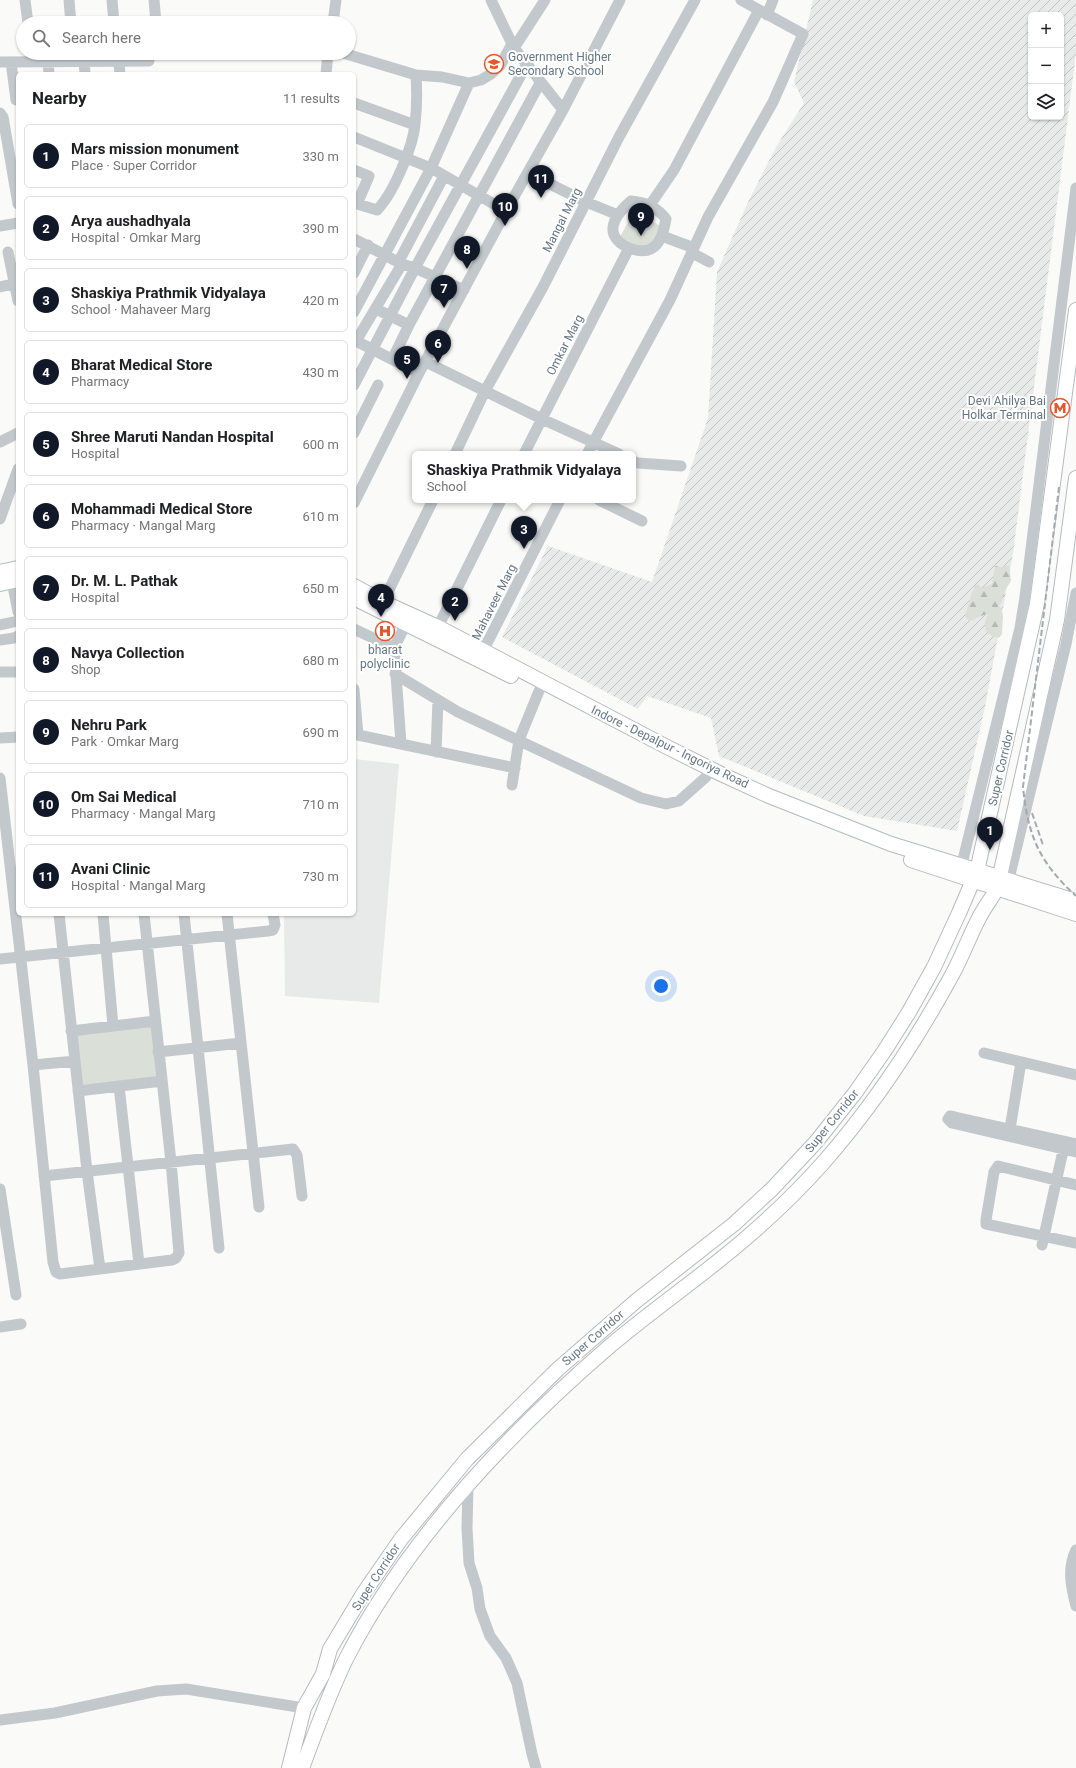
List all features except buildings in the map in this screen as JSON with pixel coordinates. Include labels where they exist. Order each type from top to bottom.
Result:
[{"type":"main road","name":"Super Corridor","points":[[289,1768],[304,1708],[324,1674],[330,1649],[363,1594],[401,1539],[466,1460],[568,1359],[636,1301],[734,1224],[772,1189],[816,1142],[855,1093],[909,1012],[949,936],[975,876],[1037,604],[1076,310]]},
{"type":"main road","name":"Super Corridor","points":[[302,1768],[324,1708],[346,1659],[364,1625],[414,1550],[468,1486],[533,1417],[573,1379],[641,1320],[745,1239],[778,1209],[823,1162],[865,1110],[916,1037],[954,972],[978,919],[1002,885],[1058,620],[1076,478]]},
{"type":"main road","points":[[0,572],[16,568]]},
{"type":"main road","name":"Indore - Depalpur - Ingoriya Road","points":[[356,587],[539,692],[706,777],[865,844],[960,871],[1002,885]]},
{"type":"main road","name":"Indore - Depalpur - Ingoriya Road","points":[[356,599],[406,624],[436,632],[484,651],[613,720],[721,774],[857,831],[960,871]]},
{"type":"main road","points":[[1002,885],[1076,901]]},
{"type":"main road","points":[[1002,885],[1076,914]]},
{"type":"street","points":[[25,0],[27,16]]},
{"type":"street","points":[[69,0],[70,16]]},
{"type":"street","points":[[112,0],[113,16]]},
{"type":"street","points":[[154,0],[155,16]]},
{"type":"street","points":[[334,16],[336,0]]},
{"type":"street","points":[[491,0],[513,46],[528,64],[540,83],[563,110]]},
{"type":"street","points":[[356,57],[416,75],[442,77],[469,83],[482,80],[500,66],[545,0]]},
{"type":"street","points":[[356,492],[358,482],[426,362],[506,211],[563,110],[620,0]]},
{"type":"street","name":"Mangal Marg","points":[[456,451],[485,391],[543,287],[619,137],[696,0]]},
{"type":"street","points":[[589,451],[670,300],[708,217],[773,102],[803,34],[741,0]]},
{"type":"street","points":[[650,205],[674,170],[763,12],[773,0]]},
{"type":"street","points":[[16,60],[6,62],[16,100]]},
{"type":"street","points":[[41,60],[48,62],[68,60]]},
{"type":"street","points":[[78,60],[84,72]]},
{"type":"street","points":[[118,60],[120,72]]},
{"type":"street","points":[[140,60],[148,61]]},
{"type":"street","points":[[326,72],[327,60]]},
{"type":"street","points":[[48,62],[49,72]]},
{"type":"street","points":[[356,381],[415,268],[528,64]]},
{"type":"street","points":[[356,171],[369,176],[356,204],[377,210],[382,205],[406,158],[415,125],[416,75]]},
{"type":"street","points":[[356,308],[431,168],[469,83]]},
{"type":"street","points":[[393,358],[434,277],[540,83]]},
{"type":"street","points":[[356,104],[415,125]]},
{"type":"street","points":[[0,113],[3,118],[16,193]]},
{"type":"street","points":[[356,138],[431,168],[506,211]]},
{"type":"street","points":[[528,173],[586,202],[618,215]]},
{"type":"street","points":[[356,338],[376,308],[444,176]]},
{"type":"street","points":[[960,871],[1020,628],[1024,605],[1055,367],[1076,188]]},
{"type":"street","points":[[631,201],[650,205],[660,212],[666,219],[662,236],[655,246],[648,251],[640,251],[629,248],[618,240],[614,234],[613,227],[618,215],[631,201]]},
{"type":"street","points":[[0,226],[16,223]]},
{"type":"street","points":[[662,236],[693,251],[710,262]]},
{"type":"street","points":[[356,240],[400,263],[415,268],[464,290]]},
{"type":"street","points":[[356,269],[368,245]]},
{"type":"street","name":"Omkar Marg","points":[[526,451],[629,248]]},
{"type":"street","points":[[0,287],[16,284],[8,252]]},
{"type":"street","points":[[376,308],[409,325]]},
{"type":"street","points":[[356,340],[393,358],[419,373]]},
{"type":"street","points":[[426,362],[542,419],[613,451]]},
{"type":"street","points":[[356,428],[378,384]]},
{"type":"street","points":[[0,442],[16,433]]},
{"type":"street","points":[[636,462],[682,466]]},
{"type":"street","points":[[0,519],[16,475]]},
{"type":"street","points":[[384,602],[432,503]]},
{"type":"street","points":[[436,632],[500,503]]},
{"type":"street","name":"Mahaveer Marg","points":[[484,651],[558,503]]},
{"type":"street","points":[[605,503],[642,521]]},
{"type":"street","points":[[10,581],[16,604]]},
{"type":"street","points":[[1002,885],[1066,644],[1076,592]]},
{"type":"street","points":[[0,625],[16,621]]},
{"type":"street","points":[[401,744],[394,648],[406,624]]},
{"type":"street","points":[[356,630],[394,648]]},
{"type":"street","points":[[0,640],[16,637]]},
{"type":"street","points":[[0,672],[16,672]]},
{"type":"street","points":[[395,674],[438,700],[499,732],[520,740],[641,798],[666,804],[679,800],[706,777]]},
{"type":"street","points":[[512,785],[520,740],[539,692]]},
{"type":"street","points":[[436,752],[438,700]]},
{"type":"street","points":[[356,712],[358,735],[516,768]]},
{"type":"street","points":[[0,738],[16,736]]},
{"type":"street","points":[[0,778],[13,849],[16,895]]},
{"type":"street","points":[[17,916],[20,957],[33,1065],[53,1262],[56,1272],[66,1274],[172,1260],[176,1258],[179,1253],[171,1162],[144,916]]},
{"type":"street","points":[[58,916],[87,1171],[100,1269]]},
{"type":"street","points":[[103,916],[113,1026]]},
{"type":"street","points":[[184,916],[219,1248]]},
{"type":"street","points":[[227,916],[258,1207]]},
{"type":"street","points":[[0,959],[273,930],[273,916]]},
{"type":"street","points":[[71,1030],[155,1021]]},
{"type":"street","points":[[158,1052],[241,1043]]},
{"type":"street","points":[[984,1053],[1076,1075]]},
{"type":"street","points":[[33,1065],[75,1061]]},
{"type":"street","points":[[1010,1129],[1021,1062]]},
{"type":"street","points":[[78,1091],[162,1081]]},
{"type":"street","points":[[119,1086],[139,1264]]},
{"type":"street","points":[[1068,1145],[952,1123],[948,1119],[950,1116],[1010,1129],[1068,1145],[1076,1152]]},
{"type":"street","points":[[1043,1240],[1056,1180],[1068,1145]]},
{"type":"street","points":[[44,1176],[293,1149],[297,1155],[302,1196]]},
{"type":"street","points":[[1076,1185],[998,1166],[994,1172],[986,1224],[1043,1240],[1076,1243]]},
{"type":"street","points":[[0,1189],[16,1294]]},
{"type":"street","points":[[0,1327],[21,1324]]},
{"type":"street","points":[[468,1486],[467,1528],[469,1562],[477,1588],[480,1609],[490,1636],[506,1658],[517,1683],[536,1768]]},
{"type":"street","points":[[1076,1550],[1072,1559],[1071,1573],[1076,1606]]},
{"type":"street","points":[[0,1720],[55,1713],[157,1691],[174,1689],[259,1700],[304,1708]]},
{"type":"shaded area","points":[[813,0],[1076,0],[1076,53],[1013,554],[985,707],[957,831],[864,816],[719,756],[711,718],[647,696],[638,709],[502,637],[548,546],[652,582],[708,418],[717,272],[748,202],[776,147],[804,103],[794,82]]},
{"type":"shaded area","points":[[356,759],[399,764],[379,1003],[285,996],[284,916],[356,916]]},
{"type":"green space","points":[[637,212],[660,226],[651,254],[619,239],[633,213]]},
{"type":"green space","points":[[1009,565],[1011,581],[1005,590],[1003,599],[999,606],[1003,615],[1002,634],[999,638],[987,632],[985,623],[988,614],[969,621],[965,616],[972,592],[977,584],[982,588],[992,584],[995,566],[1001,567]]},
{"type":"green space","points":[[151,1025],[158,1078],[82,1087],[76,1034]]},
{"type":"railway","points":[[1059,487],[1023,787],[1028,820],[1038,847],[1053,872],[1076,896]]},
{"type":"railway","points":[[1032,813],[1043,845]]},
{"type":"place","name":"Government Higher Secondary School","points":[[494,64]]},
{"type":"place","name":"Avani Clinic","points":[[541,198]]},
{"type":"place","name":"Om Sai Medical","points":[[505,226]]},
{"type":"place","name":"Nehru Park","points":[[641,236]]},
{"type":"place","name":"Navya Collection","points":[[467,269]]},
{"type":"place","name":"Dr. M. L. Pathak","points":[[444,308]]},
{"type":"place","name":"Mohammadi Medical Store","points":[[438,363]]},
{"type":"place","name":"Shree Maruti Nandan Hospital","points":[[407,379]]},
{"type":"place","name":"Devi Ahilya Bai Holkar Terminal","points":[[1060,408]]},
{"type":"place","name":"Shaskiya Prathmik Vidyalaya","points":[[524,549]]},
{"type":"place","name":"Bharat Medical Store","points":[[381,617]]},
{"type":"place","name":"Arya aushadhyala","points":[[455,621]]},
{"type":"place","name":"bharat polyclinic","points":[[385,631]]},
{"type":"place","name":"Mars mission monument","points":[[990,850]]}]
